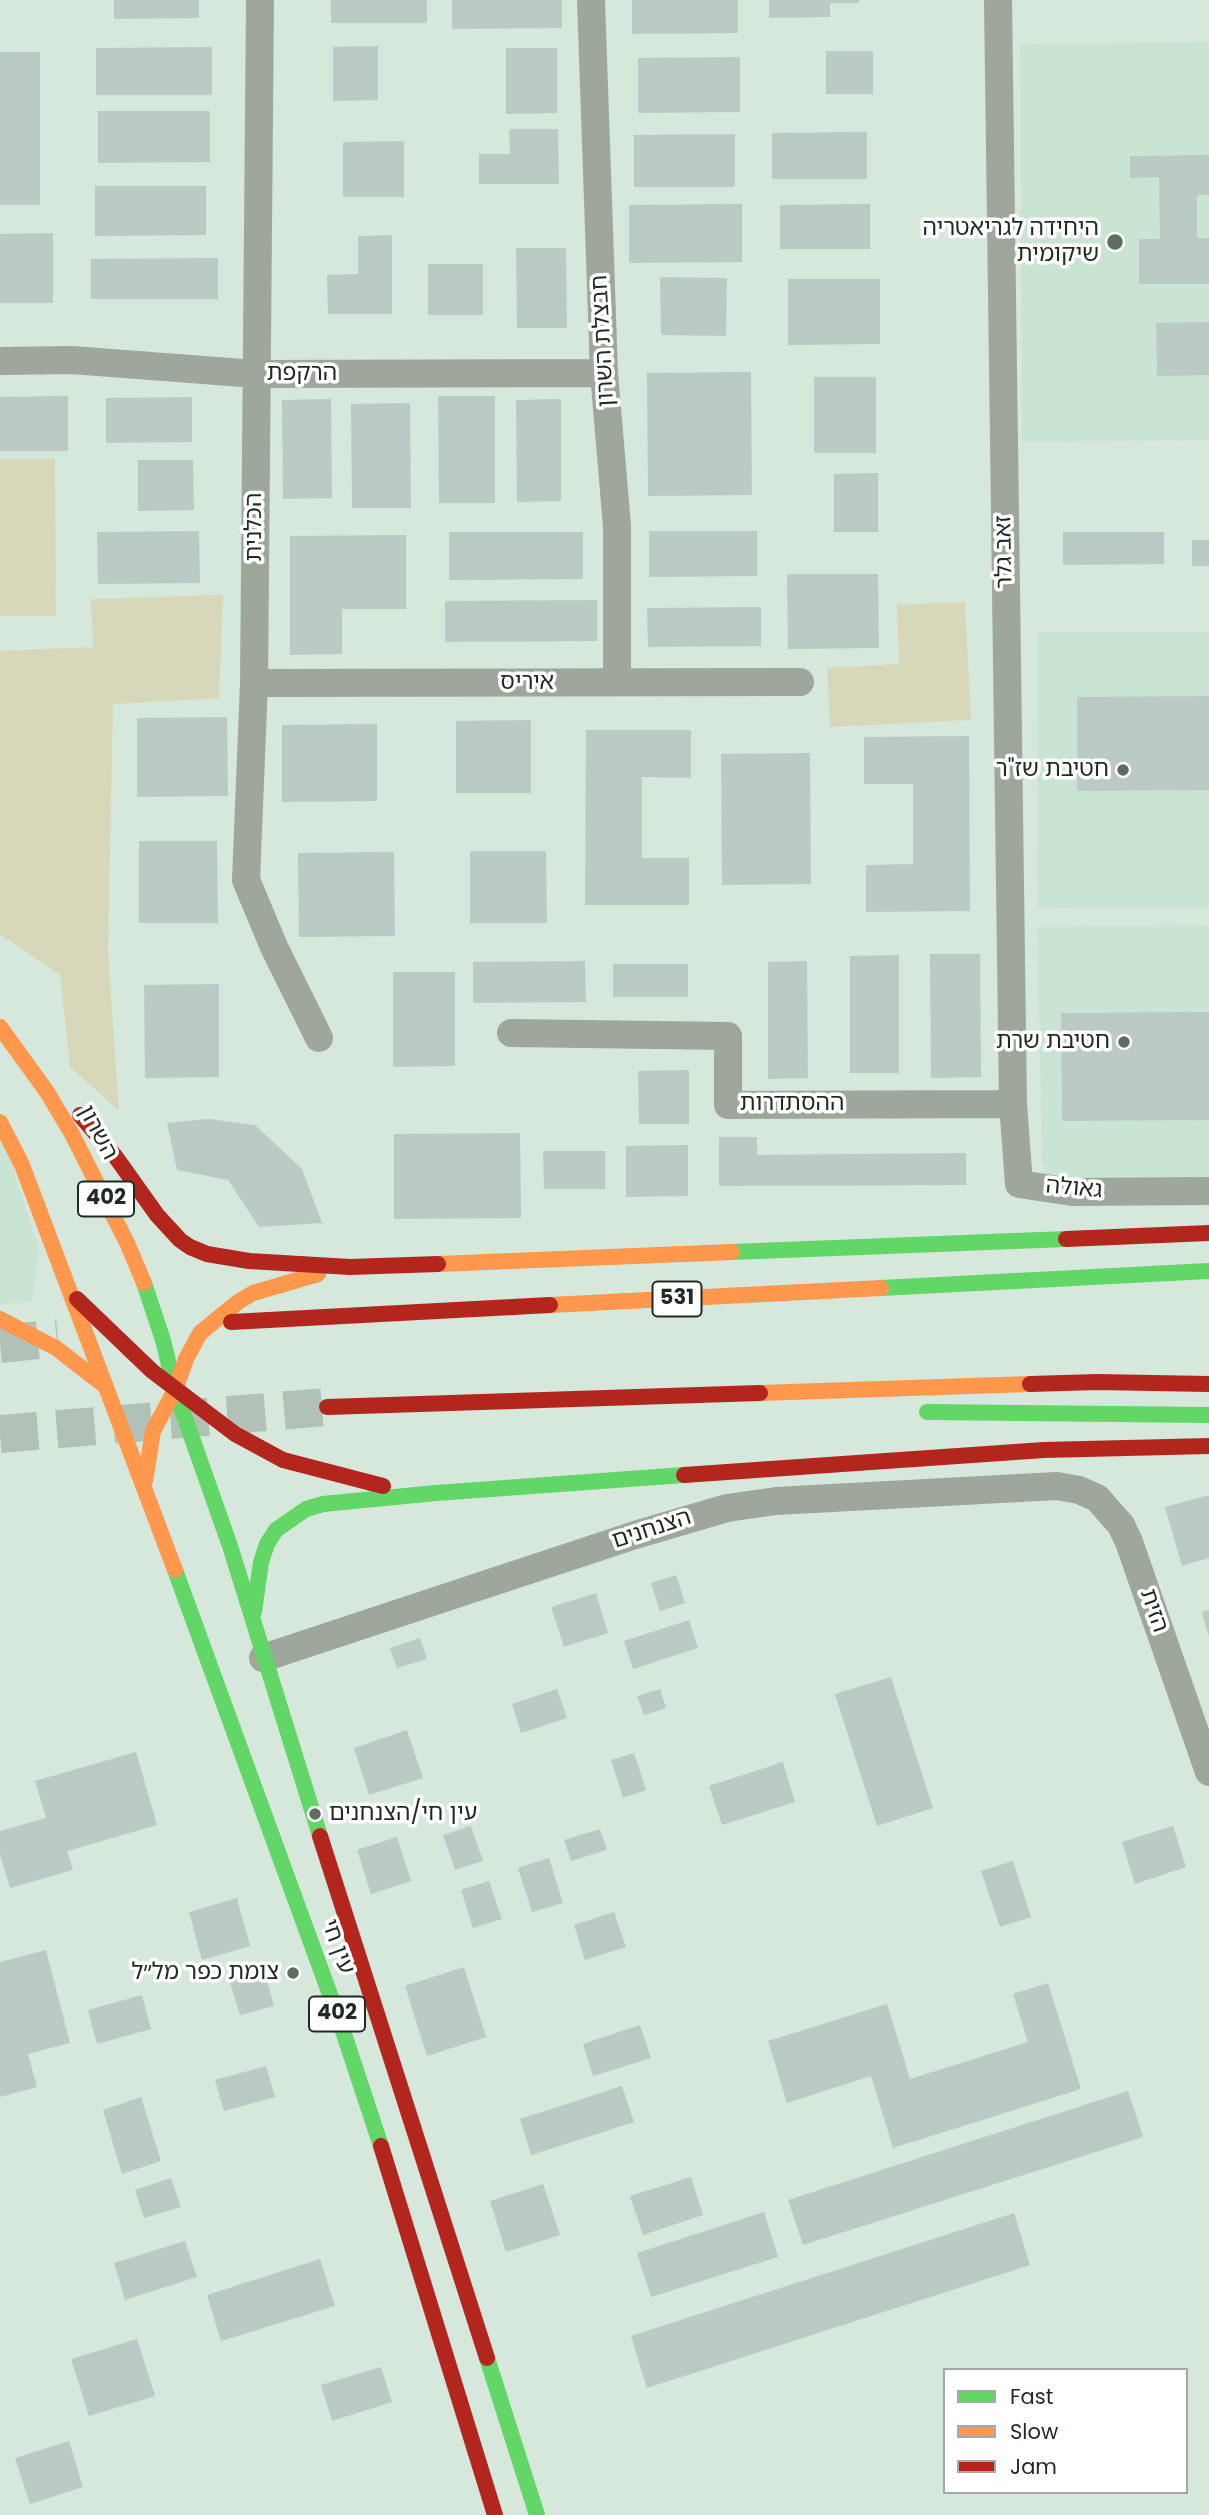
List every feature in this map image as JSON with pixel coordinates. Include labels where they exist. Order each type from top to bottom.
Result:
[{"type":"main road","name":"השרון","points":[[0,1027],[28,1063],[72,1134],[128,1245],[160,1328],[175,1390]]},
{"type":"main road","points":[[28,1063],[93,1128],[173,1233],[190,1247],[227,1258],[350,1267],[1209,1233]]},
{"type":"main road","name":"402","points":[[0,1122],[22,1165],[144,1485]]},
{"type":"main road","points":[[144,1485],[144,1422],[175,1390],[186,1359],[200,1333],[238,1302],[275,1285],[350,1267]]},
{"type":"main road","points":[[1124,1275],[1209,1271]]},
{"type":"main road","name":"531","points":[[231,1322],[1124,1275],[1209,1277]]},
{"type":"main road","points":[[68,1290],[136,1357],[175,1390],[235,1434],[283,1460],[334,1476],[393,1488],[436,1493]]},
{"type":"main road","points":[[0,1319],[56,1348],[106,1386],[167,1448]]},
{"type":"main road","points":[[713,1410],[327,1407],[1097,1382],[1209,1384]]},
{"type":"main road","name":"402","points":[[175,1390],[221,1519]]},
{"type":"main road","points":[[906,1412],[1209,1415]]},
{"type":"main road","points":[[254,1621],[259,1574],[267,1544],[276,1530],[291,1518],[306,1509],[323,1504],[436,1493],[1044,1450],[1209,1446]]},
{"type":"main road","points":[[189,1477],[221,1519]]},
{"type":"main road","name":"עין חי","points":[[144,1485],[340,2022],[397,2194],[495,2515]]},
{"type":"main road","name":"עין חי","points":[[221,1519],[537,2515]]},
{"type":"street","name":"הכלנית","points":[[260,0],[254,683],[246,880],[274,947],[320,1038]]},
{"type":"street","name":"חבצלת השרון","points":[[591,0],[604,373],[617,526],[617,682]]},
{"type":"street","name":"זאב גלר","points":[[998,0],[1013,1104]]},
{"type":"street","name":"הרקפת","points":[[0,361],[72,360],[256,374],[604,373]]},
{"type":"street","name":"איריס","points":[[254,683],[800,682]]},
{"type":"street","name":"ההסתדרות","points":[[512,1033],[728,1036],[728,1105],[1013,1104]]},
{"type":"street","name":"גאולה","points":[[1013,1104],[1019,1184],[1072,1192],[1209,1191]]},
{"type":"street","name":"הצנחנים","points":[[263,1658],[727,1507],[776,1501],[1057,1486]]},
{"type":"street","name":"הזית","points":[[1057,1486],[1079,1490],[1097,1498],[1121,1525],[1134,1555],[1209,1772]]},
{"type":"shaded area","name":"היחידה לגריאטריה שיקומית","points":[[1209,42],[1209,440],[1022,442],[1020,44]]},
{"type":"shaded area","points":[[0,459],[55,459],[56,616],[0,616]]},
{"type":"shaded area","points":[[223,595],[219,698],[113,704],[108,951],[119,1111],[70,1067],[60,975],[0,934],[0,651],[93,647],[91,599]]},
{"type":"shaded area","points":[[965,602],[971,720],[830,727],[827,668],[899,664],[897,605]]},
{"type":"shaded area","name":"חטיבת שז\"ר","points":[[1038,632],[1209,632],[1209,909],[1037,908]]},
{"type":"shaded area","name":"חטיבת שרת","points":[[1209,925],[1209,1183],[1047,1185],[1042,1156],[1037,927]]},
{"type":"shaded area","points":[[0,1126],[39,1249],[32,1301],[0,1304]]},
{"type":"building","points":[[114,0],[199,0],[199,18],[114,19]]},
{"type":"building","points":[[331,0],[427,0],[427,23],[331,23]]},
{"type":"building","points":[[452,0],[562,0],[562,28],[452,29]]},
{"type":"building","points":[[632,0],[738,0],[738,33],[632,34]]},
{"type":"building","points":[[769,0],[859,0],[859,3],[830,3],[830,17],[769,18]]},
{"type":"building","points":[[378,46],[378,100],[333,101],[333,47]]},
{"type":"building","points":[[212,47],[212,95],[96,95],[96,48]]},
{"type":"building","points":[[506,48],[557,48],[557,113],[506,114]]},
{"type":"building","points":[[826,51],[873,51],[873,94],[826,94]]},
{"type":"building","points":[[0,52],[40,52],[40,205],[0,205]]},
{"type":"building","points":[[740,57],[740,112],[638,113],[638,58]]},
{"type":"building","points":[[98,111],[210,111],[210,162],[98,163]]},
{"type":"building","points":[[509,129],[558,129],[559,184],[479,184],[479,154],[510,154]]},
{"type":"building","points":[[867,132],[867,179],[772,179],[772,133]]},
{"type":"building","points":[[735,134],[735,187],[634,187],[634,135]]},
{"type":"building","points":[[404,141],[404,197],[343,197],[343,142]]},
{"type":"building","points":[[1209,155],[1209,195],[1197,195],[1197,238],[1209,238],[1209,284],[1139,284],[1139,239],[1160,239],[1159,177],[1130,178],[1130,156]]},
{"type":"building","points":[[95,186],[206,186],[206,235],[95,236]]},
{"type":"building","points":[[742,204],[742,262],[629,263],[629,205]]},
{"type":"building","points":[[870,204],[870,249],[780,249],[780,205]]},
{"type":"building","points":[[53,233],[53,303],[0,303],[0,234]]},
{"type":"building","points":[[392,235],[392,314],[328,314],[327,275],[358,274],[358,236]]},
{"type":"building","points":[[516,248],[566,248],[567,328],[517,328]]},
{"type":"building","points":[[218,258],[218,299],[91,299],[91,259]]},
{"type":"building","points":[[428,264],[483,264],[483,315],[428,315]]},
{"type":"building","points":[[660,277],[727,278],[726,336],[661,335]]},
{"type":"building","points":[[788,279],[880,279],[880,344],[788,345]]},
{"type":"building","points":[[1209,322],[1209,375],[1157,376],[1156,323]]},
{"type":"building","points":[[751,372],[752,495],[648,496],[647,373]]},
{"type":"building","points":[[814,377],[876,377],[876,453],[814,453]]},
{"type":"building","points":[[68,396],[68,451],[0,451],[0,397]]},
{"type":"building","points":[[438,396],[495,396],[495,503],[439,503]]},
{"type":"building","points":[[192,397],[192,442],[106,443],[106,398]]},
{"type":"building","points":[[331,399],[332,498],[283,499],[282,400]]},
{"type":"building","points":[[561,399],[561,501],[517,502],[516,400]]},
{"type":"building","points":[[410,403],[411,508],[352,508],[351,404]]},
{"type":"building","points":[[138,460],[193,460],[194,510],[138,511]]},
{"type":"building","points":[[878,473],[878,532],[834,532],[834,474]]},
{"type":"building","points":[[199,531],[200,583],[98,584],[97,532]]},
{"type":"building","points":[[649,531],[757,531],[757,576],[649,577]]},
{"type":"building","points":[[449,532],[583,532],[583,579],[449,580]]},
{"type":"building","points":[[1063,532],[1164,532],[1164,564],[1063,565]]},
{"type":"building","points":[[406,535],[406,609],[342,609],[342,654],[290,655],[290,536]]},
{"type":"building","points":[[1192,540],[1209,540],[1209,566],[1192,566]]},
{"type":"building","points":[[787,574],[878,574],[879,648],[788,649]]},
{"type":"building","points":[[597,600],[597,641],[445,642],[445,601]]},
{"type":"building","points":[[761,607],[761,646],[648,647],[647,608]]},
{"type":"building","points":[[1209,696],[1209,790],[1077,791],[1077,697]]},
{"type":"building","points":[[227,717],[228,796],[137,797],[137,718]]},
{"type":"building","points":[[531,720],[531,793],[456,793],[456,721]]},
{"type":"building","points":[[377,724],[377,801],[282,802],[282,725]]},
{"type":"building","points":[[586,730],[691,730],[691,778],[642,777],[642,858],[689,858],[689,905],[585,905]]},
{"type":"building","points":[[969,736],[970,911],[866,912],[866,865],[913,864],[913,784],[864,784],[864,737]]},
{"type":"building","points":[[810,753],[811,884],[722,885],[721,754]]},
{"type":"building","points":[[139,841],[217,841],[218,923],[139,923]]},
{"type":"building","points":[[470,851],[546,851],[547,923],[470,923]]},
{"type":"building","points":[[394,852],[395,936],[299,937],[298,853]]},
{"type":"building","points":[[930,954],[980,954],[981,1077],[931,1078]]},
{"type":"building","points":[[899,955],[899,1073],[850,1073],[850,956]]},
{"type":"building","points":[[585,961],[586,1002],[473,1003],[473,962]]},
{"type":"building","points":[[807,961],[808,1078],[768,1079],[768,962]]},
{"type":"building","points":[[613,964],[688,964],[688,997],[613,997]]},
{"type":"building","points":[[393,972],[455,972],[455,1066],[393,1067]]},
{"type":"building","points":[[219,984],[219,1077],[145,1078],[144,985]]},
{"type":"building","points":[[1209,1012],[1209,1120],[1062,1121],[1061,1013]]},
{"type":"building","points":[[689,1070],[689,1124],[639,1124],[638,1071]]},
{"type":"building","points":[[209,1119],[255,1125],[302,1169],[322,1223],[259,1227],[228,1180],[177,1170],[167,1123]]},
{"type":"building","points":[[520,1133],[521,1218],[394,1219],[394,1134]]},
{"type":"building","points":[[719,1137],[757,1137],[757,1155],[966,1153],[966,1185],[719,1186]]},
{"type":"building","points":[[688,1145],[688,1196],[626,1197],[626,1146]]},
{"type":"building","points":[[543,1151],[605,1151],[605,1189],[544,1189]]},
{"type":"building","points":[[1209,1495],[1209,1558],[1182,1566],[1165,1507]]},
{"type":"building","points":[[676,1575],[685,1603],[660,1611],[651,1583]]},
{"type":"building","points":[[596,1593],[608,1633],[564,1647],[551,1607]]},
{"type":"building","points":[[1209,1610],[1209,1634],[1208,1635],[1202,1612]]},
{"type":"building","points":[[689,1620],[698,1648],[633,1669],[624,1641]]},
{"type":"building","points":[[420,1638],[427,1659],[397,1668],[390,1648]]},
{"type":"building","points":[[891,1677],[933,1808],[877,1826],[835,1694]]},
{"type":"building","points":[[557,1689],[567,1718],[521,1733],[512,1704]]},
{"type":"building","points":[[660,1689],[666,1708],[644,1715],[637,1696]]},
{"type":"building","points":[[407,1730],[423,1778],[369,1795],[354,1748]]},
{"type":"building","points":[[136,1752],[157,1825],[67,1851],[73,1870],[10,1888],[0,1854],[0,1831],[46,1818],[35,1781]]},
{"type":"building","points":[[634,1753],[646,1790],[623,1798],[611,1760]]},
{"type":"building","points":[[783,1762],[795,1802],[722,1825],[709,1786]]},
{"type":"building","points":[[471,1826],[483,1861],[455,1870],[443,1835]]},
{"type":"building","points":[[1173,1826],[1186,1867],[1135,1884],[1122,1842]]},
{"type":"building","points":[[600,1829],[607,1850],[571,1861],[564,1840]]},
{"type":"building","points":[[397,1837],[411,1881],[371,1894],[357,1850]]},
{"type":"building","points":[[549,1858],[563,1903],[532,1912],[518,1868]]},
{"type":"building","points":[[1013,1861],[1031,1917],[1000,1927],[981,1871]]},
{"type":"building","points":[[489,1881],[502,1919],[473,1928],[461,1890]]},
{"type":"building","points":[[237,1898],[250,1946],[202,1960],[189,1912]]},
{"type":"building","points":[[614,1912],[626,1947],[585,1960],[574,1925]]},
{"type":"building","points":[[46,1950],[70,2043],[28,2054],[37,2087],[0,2097],[0,1962]]},
{"type":"building","points":[[263,1966],[274,2006],[240,2015],[228,1975]]},
{"type":"building","points":[[464,1967],[486,2037],[427,2056],[405,1986]]},
{"type":"building","points":[[1048,1983],[1081,2089],[893,2148],[871,2076],[787,2103],[768,2041],[887,2004],[910,2079],[1028,2042],[1013,1994]]},
{"type":"building","points":[[142,1995],[151,2029],[97,2044],[88,2010]]},
{"type":"building","points":[[640,2025],[651,2058],[593,2076],[583,2044]]},
{"type":"building","points":[[266,2066],[275,2097],[224,2111],[215,2080]]},
{"type":"building","points":[[622,2086],[634,2122],[531,2155],[520,2119]]},
{"type":"building","points":[[1128,2091],[1143,2137],[803,2245],[788,2200]]},
{"type":"building","points":[[141,2097],[161,2161],[122,2174],[103,2110]]},
{"type":"building","points":[[691,2177],[703,2215],[643,2235],[630,2196]]},
{"type":"building","points":[[171,2178],[181,2207],[144,2218],[135,2190]]},
{"type":"building","points":[[543,2184],[560,2235],[506,2252],[490,2201]]},
{"type":"building","points":[[764,2212],[778,2257],[651,2297],[637,2253]]},
{"type":"building","points":[[1014,2213],[1030,2265],[647,2388],[631,2336]]},
{"type":"building","points":[[185,2241],[197,2277],[125,2300],[114,2263]]},
{"type":"building","points":[[320,2259],[335,2306],[221,2341],[207,2295]]},
{"type":"building","points":[[137,2339],[155,2396],[89,2416],[71,2359]]},
{"type":"building","points":[[381,2367],[392,2402],[332,2421],[321,2385]]},
{"type":"building","points":[[69,2441],[83,2487],[30,2504],[15,2458]]},
{"type":"tunnel","points":[[0,1344],[58,1338]]},
{"type":"tunnel","points":[[0,1434],[327,1407]]},
{"type":"traffic: fast","points":[[732,1252],[1066,1239]]},
{"type":"traffic: fast","points":[[881,1288],[1209,1271]]},
{"type":"traffic: fast","points":[[144,1283],[163,1340],[175,1390],[230,1546],[320,1836]]},
{"type":"traffic: fast","points":[[927,1412],[1209,1415]]},
{"type":"traffic: fast","points":[[254,1612],[261,1562],[267,1544],[276,1530],[306,1509],[323,1504],[436,1493],[684,1475]]},
{"type":"traffic: fast","points":[[175,1570],[340,2022],[381,2146]]},
{"type":"traffic: fast","points":[[487,2358],[537,2515]]},
{"type":"traffic: slow","points":[[0,1027],[47,1092],[72,1134],[128,1245],[144,1283]]},
{"type":"traffic: slow","points":[[0,1122],[22,1165],[175,1570]]},
{"type":"traffic: slow","points":[[438,1264],[732,1252]]},
{"type":"traffic: slow","points":[[145,1481],[153,1431],[175,1390],[186,1359],[200,1333],[253,1293],[318,1274]]},
{"type":"traffic: slow","points":[[550,1305],[881,1288]]},
{"type":"traffic: slow","points":[[0,1319],[56,1348],[105,1386]]},
{"type":"traffic: slow","points":[[760,1393],[1030,1384]]},
{"type":"traffic: jam","points":[[80,1115],[115,1156],[157,1215],[190,1247],[207,1254],[249,1261],[350,1267],[438,1264]]},
{"type":"traffic: jam","points":[[1066,1239],[1209,1233]]},
{"type":"traffic: jam","points":[[77,1299],[152,1371],[235,1434],[283,1460],[383,1486]]},
{"type":"traffic: jam","points":[[231,1322],[550,1305]]},
{"type":"traffic: jam","points":[[1030,1384],[1209,1384]]},
{"type":"traffic: jam","points":[[327,1407],[760,1393]]},
{"type":"traffic: jam","points":[[684,1475],[1044,1450],[1209,1446]]},
{"type":"traffic: jam","points":[[320,1836],[487,2358]]},
{"type":"traffic: jam","points":[[381,2146],[495,2515]]},
{"type":"place","name":"היחידה לגריאטריה שיקומית","points":[[1115,242]]},
{"type":"place","name":"חטיבת שז\"ר","points":[[1123,770]]},
{"type":"place","name":"חטיבת שרת","points":[[1124,1042]]},
{"type":"place","name":"עין חי/הצנחנים","points":[[315,1814]]},
{"type":"place","name":"צומת כפר מל״ל","points":[[293,1973]]}]
